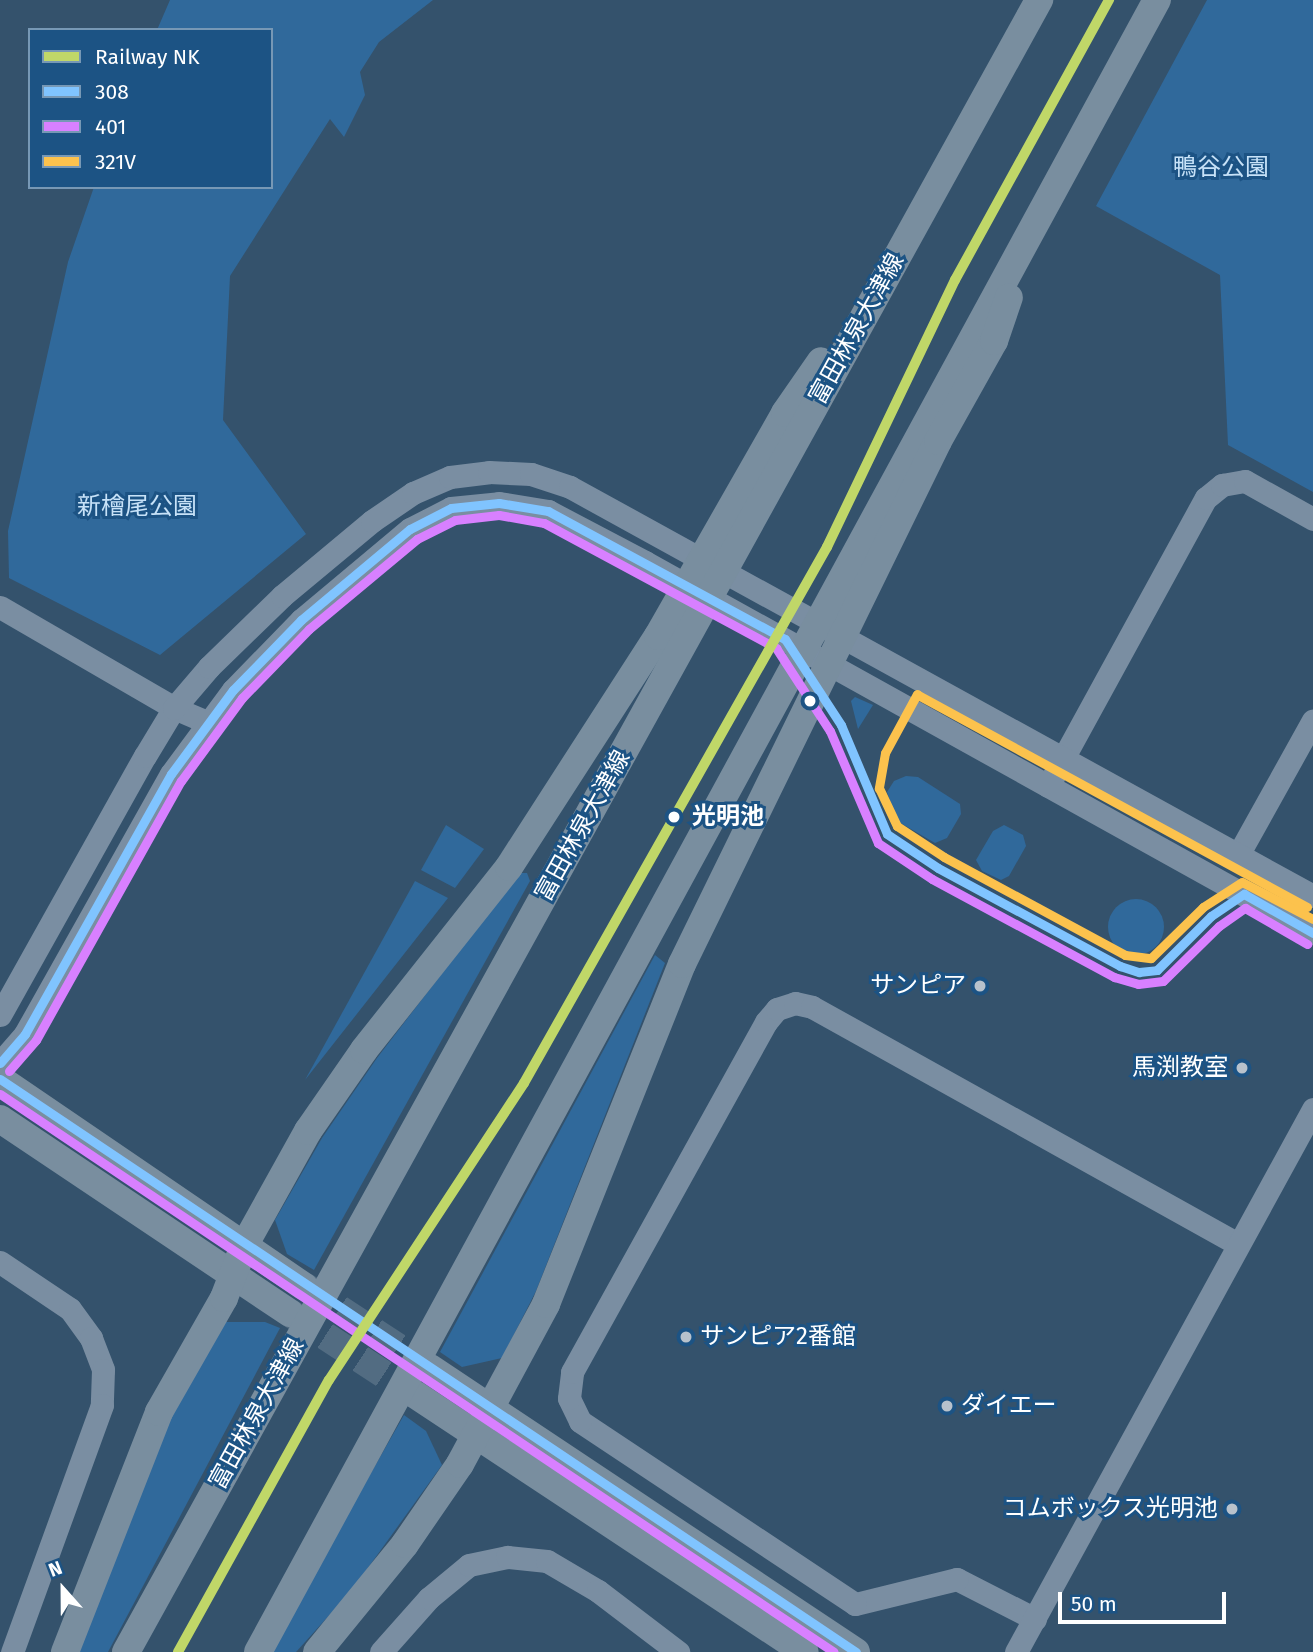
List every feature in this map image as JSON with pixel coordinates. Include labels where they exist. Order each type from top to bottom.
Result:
[{"type":"main road","name":"富田林泉大津線","points":[[127,1652],[549,888],[729,537],[900,251],[1040,0]]},
{"type":"main road","points":[[258,1652],[394,1409],[644,941],[1157,0]]},
{"type":"main road","points":[[317,1652],[405,1544],[491,1408],[576,1236],[682,964],[858,611],[938,441],[994,341],[1036,218]]},
{"type":"main road","points":[[65,1652],[159,1412],[234,1276],[244,1246],[307,1131],[364,1050],[509,867],[652,647],[729,537]]},
{"type":"main road","points":[[0,1079],[304,1286]]},
{"type":"main road","name":"富田林泉大津線","points":[[0,1119],[290,1313]]},
{"type":"main road","points":[[430,1368],[856,1652]]},
{"type":"main road","points":[[416,1395],[805,1652]]},
{"type":"street","points":[[0,1015],[174,708],[282,596],[412,493],[450,477],[531,474],[582,493],[1313,896]]},
{"type":"street","points":[[1048,786],[1206,498],[1222,485],[1245,481],[1313,519]]},
{"type":"street","points":[[0,1063],[25,1034],[171,774],[207,722],[301,620],[410,529],[451,508],[499,503],[548,511],[1313,933]]},
{"type":"street","points":[[0,607],[174,708],[207,722]]},
{"type":"street","points":[[1238,855],[1313,720]]},
{"type":"street","points":[[1035,1619],[957,1579],[855,1604],[580,1421],[569,1398],[572,1372],[766,1022],[777,1009],[795,1003],[813,1007],[1238,1244]]},
{"type":"street","points":[[1016,1652],[1313,1109]]},
{"type":"street","points":[[0,1262],[70,1309],[92,1338],[103,1370],[102,1405],[12,1652]]},
{"type":"street","points":[[381,1652],[429,1598],[469,1566],[507,1557],[547,1561],[598,1591],[678,1652]]},
{"type":"green space","name":"新檜尾公園","points":[[170,0],[433,0],[379,42],[360,72],[365,95],[344,137],[330,119],[230,276],[223,420],[306,534],[160,655],[9,578],[8,531],[68,262],[93,189],[273,189],[273,28],[158,28]]},
{"type":"green space","name":"鴨谷公園","points":[[1207,0],[1313,0],[1313,492],[1228,445],[1220,275],[1096,206]]},
{"type":"green space","points":[[855,697],[873,705],[858,729],[851,701]]},
{"type":"green space","points":[[906,776],[918,777],[960,804],[961,814],[947,838],[935,843],[897,821],[887,792],[894,781]]},
{"type":"green space","points":[[446,825],[484,849],[455,888],[421,870]]},
{"type":"green space","points":[[1004,825],[1023,835],[1026,846],[1009,876],[1001,880],[982,871],[976,860],[993,831]]},
{"type":"green space","points":[[519,873],[527,873],[530,881],[314,1270],[287,1254],[275,1220],[322,1138],[377,1058]]},
{"type":"green space","points":[[415,881],[448,898],[305,1080]]},
{"type":"green space","points":[[1130,899],[1142,899],[1152,903],[1160,911],[1164,927],[1160,943],[1152,951],[1142,955],[1130,955],[1120,951],[1112,943],[1108,933],[1108,921],[1112,911],[1120,903]]},
{"type":"green space","points":[[655,955],[665,963],[536,1291],[502,1358],[462,1367],[440,1352]]},
{"type":"green space","points":[[220,1322],[265,1322],[280,1328],[108,1652],[78,1652],[172,1404]]},
{"type":"green space","points":[[404,1415],[426,1431],[442,1465],[352,1590],[296,1652],[269,1652]]},
{"type":"tunnel","points":[[304,1286],[430,1368]]},
{"type":"tunnel","points":[[290,1313],[416,1395]]},
{"type":"rail line","name":"NK","points":[[178,1652],[329,1380],[524,1083],[827,547],[955,280],[1109,0]]},
{"type":"transit line","name":"308","points":[[0,1063],[25,1034],[171,774],[233,690],[301,620],[410,529],[451,508],[499,503],[548,511],[785,639],[841,725],[887,834],[938,868],[1120,966],[1139,972],[1157,970],[1211,916],[1244,894],[1313,933]]},
{"type":"transit line","name":"401","points":[[9,1071],[36,1040],[181,781],[242,698],[309,629],[417,539],[455,520],[499,515],[544,523],[776,648],[830,731],[878,843],[932,879],[1114,977],[1138,984],[1163,981],[1219,926],[1245,908],[1307,944]]},
{"type":"transit line","name":"321V","points":[[1307,907],[917,694],[885,753],[879,788],[897,826],[944,857],[1125,955],[1151,958],[1203,907],[1242,882],[1313,919]]},
{"type":"transit line","name":"308","points":[[0,1079],[856,1652]]},
{"type":"transit line","name":"401","points":[[0,1094],[834,1652]]},
{"type":"place","name":"光明池","points":[[674,817]]},
{"type":"place","name":"サンピア","points":[[980,986]]},
{"type":"place","name":"馬渕教室","points":[[1242,1068]]},
{"type":"place","name":"サンピア2番館","points":[[686,1337]]},
{"type":"place","name":"ダイエー","points":[[947,1406]]},
{"type":"place","name":"コムボックス光明池","points":[[1232,1509]]}]
